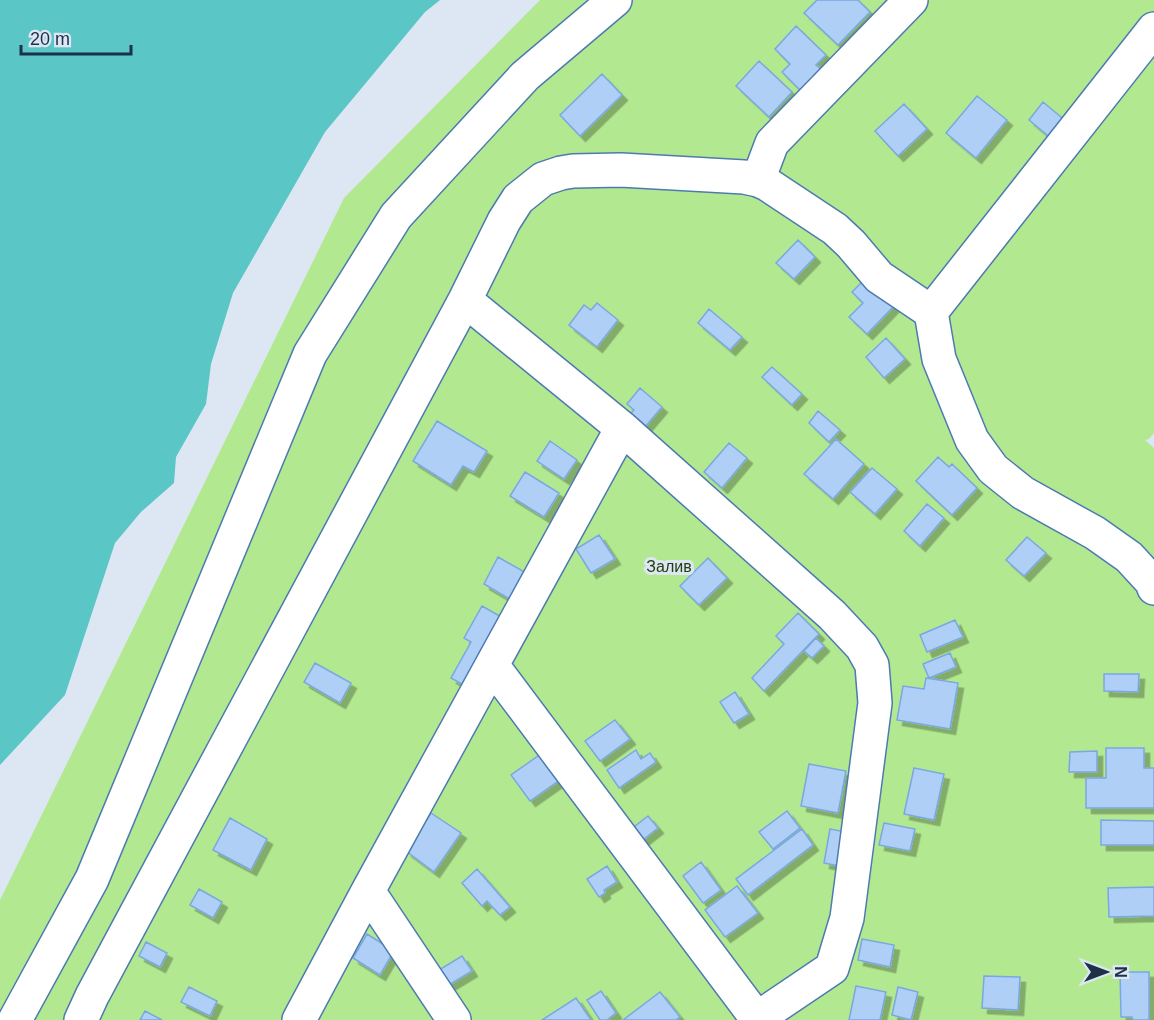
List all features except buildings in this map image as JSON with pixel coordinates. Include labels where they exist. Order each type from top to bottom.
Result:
[{"type":"lane","points":[[15,1020],[92,879],[310,354],[396,216],[525,76],[615,0]]},
{"type":"lane","points":[[758,180],[772,143],[911,0]]},
{"type":"lane","points":[[931,312],[1154,29]]},
{"type":"lane","points":[[81,1020],[465,300],[504,221],[518,199],[543,179],[573,171],[621,170],[744,177],[767,184],[835,229],[879,277],[931,312],[939,359],[972,440],[993,469],[1023,493],[1095,532],[1129,557],[1152,582],[1154,588]]},
{"type":"lane","points":[[465,300],[622,428],[832,615],[862,647],[872,665],[875,703],[847,918],[832,968],[757,1020],[492,665]]},
{"type":"lane","points":[[299,1020],[622,428]]},
{"type":"lane","points":[[368,891],[454,1020]]},
{"type":"green space","name":"Залив","points":[[540,0],[1154,0],[1154,433],[1145,440],[1154,448],[1154,1020],[0,1020],[0,900],[344,198]]},
{"type":"shaded area","points":[[0,0],[440,0],[425,12],[325,132],[233,293],[211,364],[206,404],[176,457],[174,483],[141,512],[115,543],[65,695],[0,765]]}]
